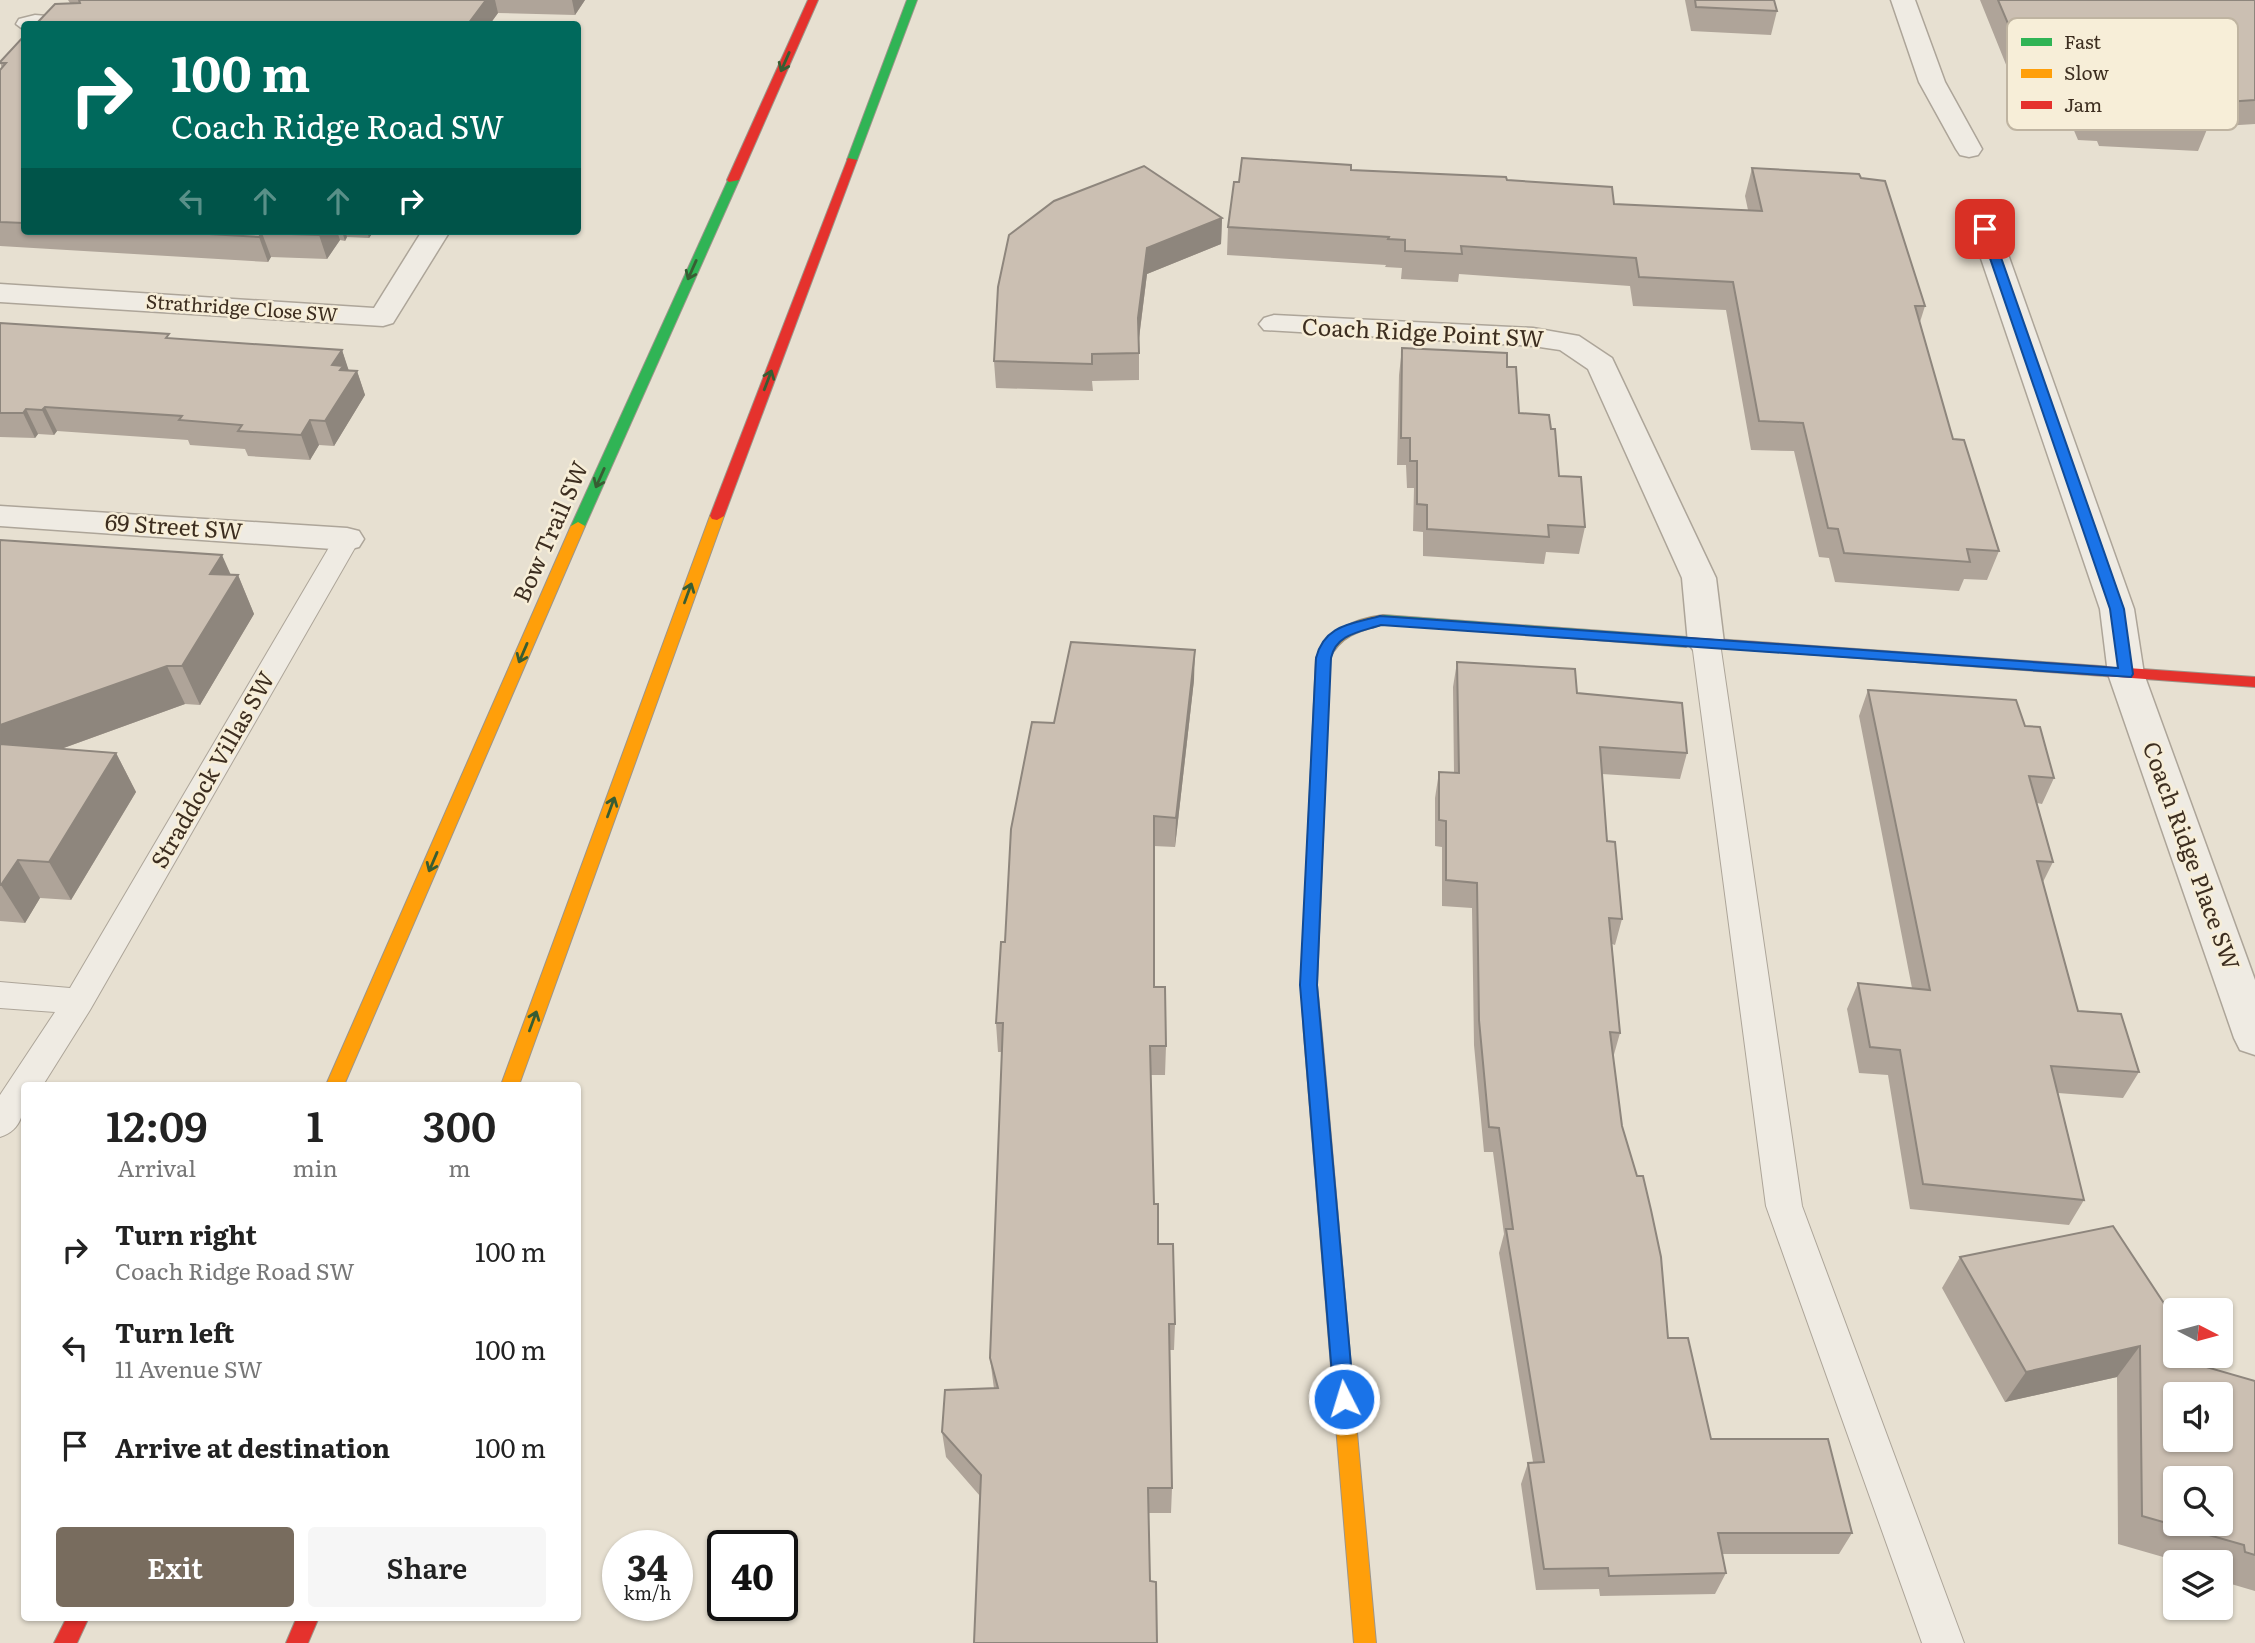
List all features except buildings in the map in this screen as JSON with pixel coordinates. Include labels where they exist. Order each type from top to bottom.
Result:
[{"type":"main road","name":"Bow Trail SW","points":[[336,1082],[544,603],[813,0]]},
{"type":"main road","points":[[511,1082],[692,583],[912,0]]},
{"type":"main road","points":[[1365,1643],[1309,985],[1323,658],[1327,643],[1339,633],[1380,620],[2255,682]]},
{"type":"main road","points":[[65,1643],[76,1621]]},
{"type":"main road","points":[[297,1643],[306,1621]]},
{"type":"street","points":[[1903,0],[1932,82],[1969,149]]},
{"type":"street","name":"Coach Ridge Place SW","points":[[1985,229],[2117,609],[2126,674],[2255,1038]]},
{"type":"street","name":"Strathridge Close SW","points":[[0,293],[383,317],[434,235]]},
{"type":"street","name":"Coach Ridge Point SW","points":[[1274,324],[1533,337],[1568,342],[1601,364],[1699,578],[1706,643]]},
{"type":"street","name":"69 Street SW","points":[[0,516],[347,539]]},
{"type":"lane","name":"Straddock Villas SW","points":[[27,1082],[79,1001],[347,539]]},
{"type":"lane","points":[[1706,643],[1784,1206],[1943,1643]]},
{"type":"lane","points":[[0,995],[79,1001]]},
{"type":"lane","name":"Straddock Villas SW","points":[[0,1124],[21,1091]]},
{"type":"traffic: fast","points":[[852,160],[912,0]]},
{"type":"traffic: fast","points":[[578,526],[733,180]]},
{"type":"traffic: fast","points":[[1383,620],[1686,642]]},
{"type":"traffic: slow","points":[[511,1082],[717,516]]},
{"type":"traffic: slow","points":[[336,1082],[578,526]]},
{"type":"traffic: slow","points":[[1313,1035],[1309,985],[1323,658],[1327,649],[1347,630],[1364,623],[1383,620]]},
{"type":"traffic: slow","points":[[1341,1366],[1365,1643]]},
{"type":"traffic: jam","points":[[733,180],[813,0]]},
{"type":"traffic: jam","points":[[717,516],[852,160]]},
{"type":"traffic: jam","points":[[1686,642],[2255,682]]},
{"type":"traffic: jam","points":[[1313,1035],[1341,1366]]},
{"type":"traffic: jam","points":[[65,1643],[76,1621]]},
{"type":"traffic: jam","points":[[297,1643],[306,1621]]},
{"type":"route","points":[[1344,1399],[1309,985],[1323,658],[1327,643],[1339,633],[1380,620],[2126,674],[2117,609],[1985,229]]}]
